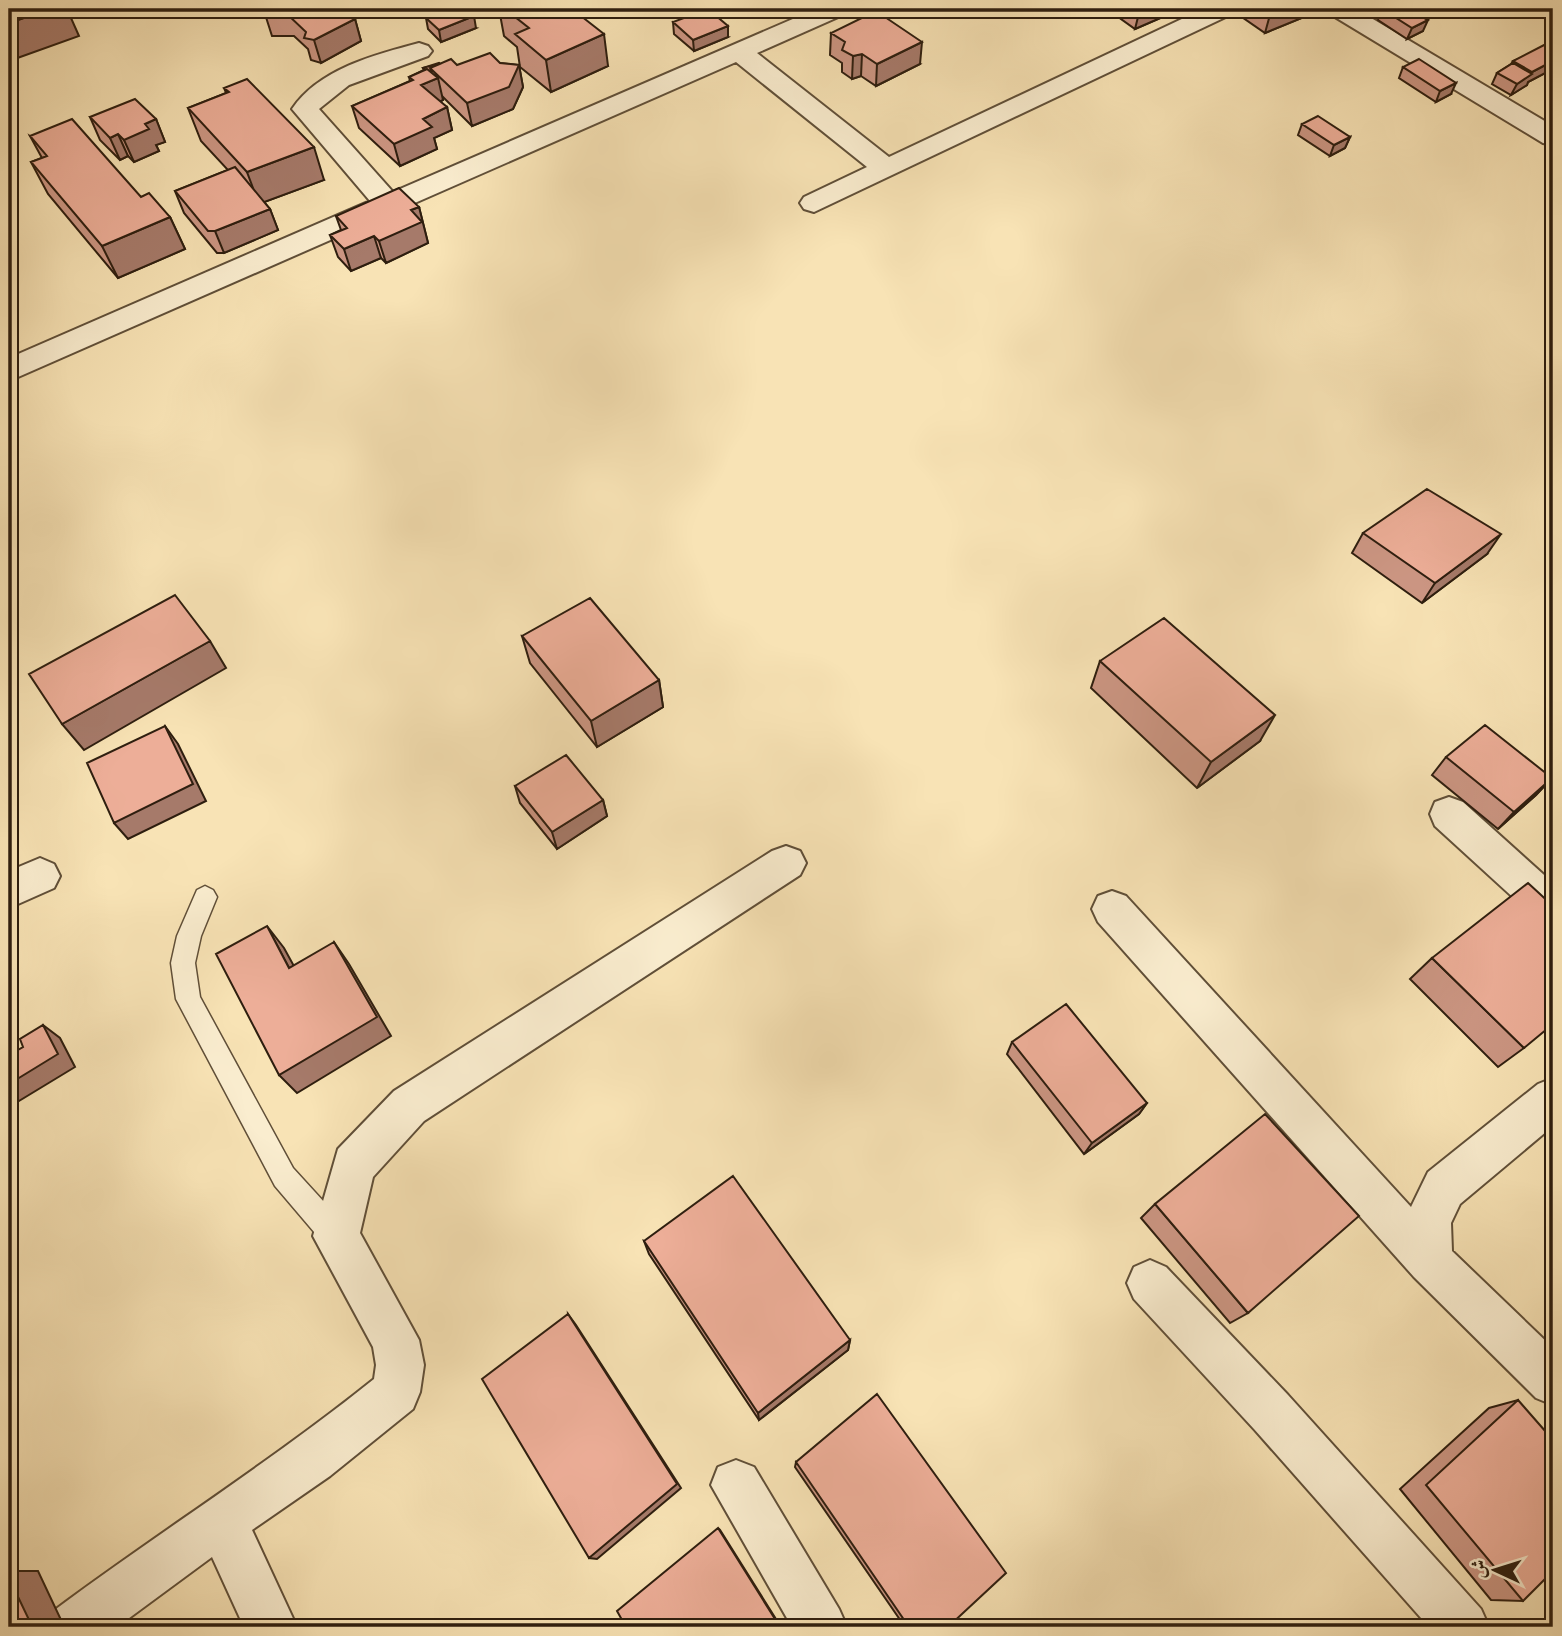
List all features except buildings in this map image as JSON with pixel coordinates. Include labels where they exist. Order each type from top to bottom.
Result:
[{"type":"street","points":[[9,370],[836,9]]},
{"type":"street","points":[[814,203],[1223,9]]},
{"type":"street","points":[[1339,9],[1553,137]]},
{"type":"street","points":[[389,205],[306,109],[312,97],[329,85],[419,51]]},
{"type":"street","points":[[739,52],[887,170]]},
{"type":"street","points":[[1449,814],[1553,908]]},
{"type":"street","points":[[74,1627],[343,1437],[396,1392],[400,1365],[395,1340],[335,1236],[354,1165],[410,1106],[786,863]]},
{"type":"street","points":[[1112,909],[1430,1261],[1553,1381]]},
{"type":"street","points":[[1430,1261],[1428,1221],[1444,1188],[1553,1098]]},
{"type":"street","points":[[1150,1283],[1271,1412],[1463,1627]]},
{"type":"street","points":[[736,1485],[821,1627]]},
{"type":"street","points":[[221,1521],[271,1627]]},
{"type":"lane","points":[[205,897],[189,936],[183,963],[188,999],[284,1177],[335,1236]]}]
